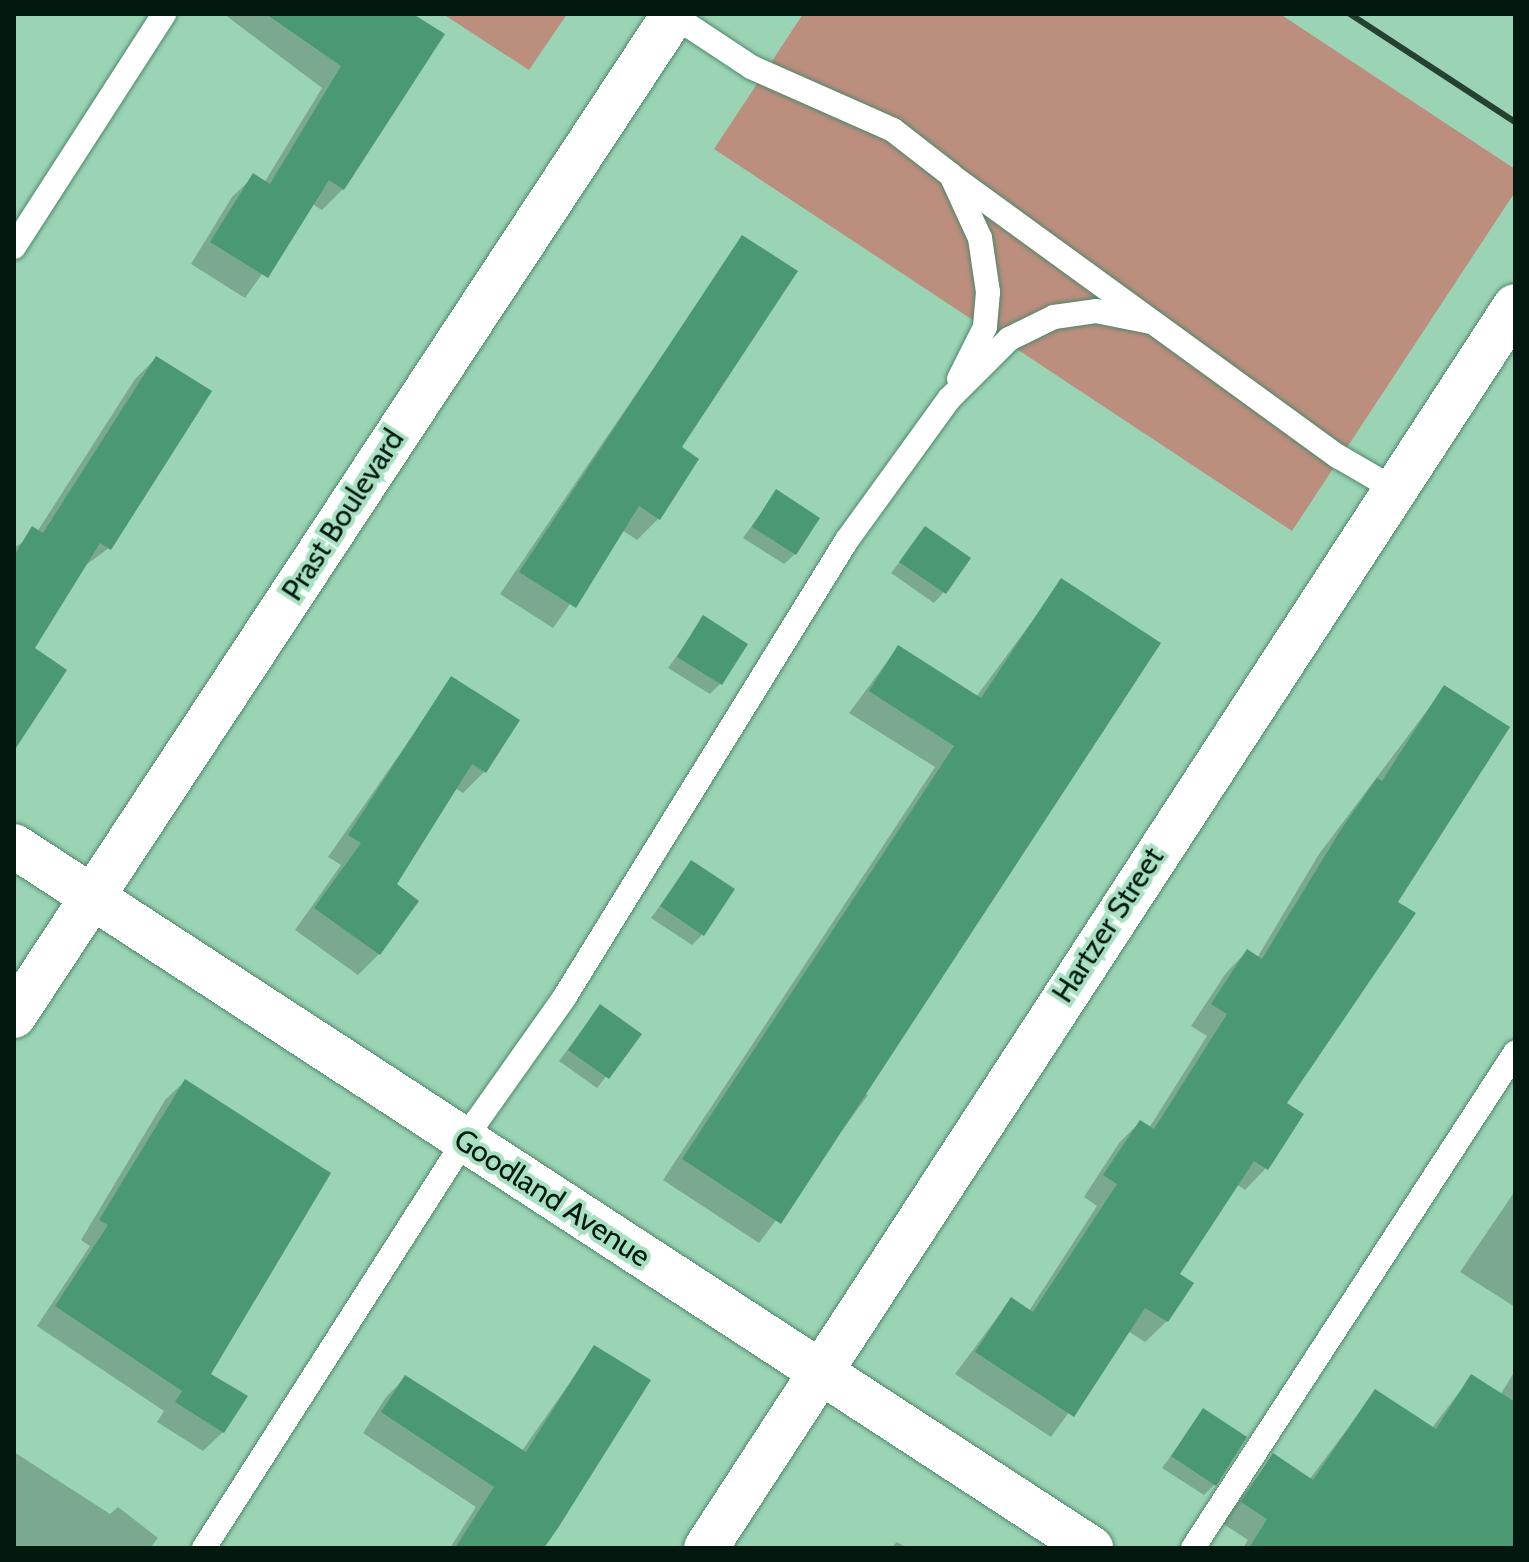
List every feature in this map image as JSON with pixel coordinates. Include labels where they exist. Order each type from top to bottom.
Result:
[{"type":"street","name":"Prast Boulevard","points":[[14,1016],[94,899],[672,14]]},
{"type":"street","name":"Hartzer Street","points":[[706,1548],[1515,306]]},
{"type":"street","name":"Goodland Avenue","points":[[14,846],[1091,1548]]},
{"type":"lane","points":[[14,247],[164,14]]},
{"type":"lane","points":[[672,14],[751,67],[893,130],[1151,322],[1394,489]]},
{"type":"lane","points":[[949,399],[985,327],[988,292],[980,238],[951,175]]},
{"type":"lane","points":[[204,1548],[466,1142],[573,985],[847,540],[949,399],[1009,339],[1054,317],[1096,311],[1151,322]]},
{"type":"lane","points":[[1193,1548],[1515,1053]]},
{"type":"shaded area","points":[[443,14],[567,14],[529,70]]},
{"type":"shaded area","points":[[803,14],[1280,14],[1515,169],[1515,192],[1292,531],[714,149]]},
{"type":"building","points":[[266,14],[413,14],[445,34],[344,190],[329,180],[268,278],[210,242],[253,173],[270,184],[341,66]]},
{"type":"building","points":[[742,235],[798,271],[682,447],[699,459],[660,520],[639,506],[576,608],[519,572]]},
{"type":"building","points":[[156,356],[212,391],[111,550],[100,543],[35,648],[67,670],[14,751],[14,556],[32,526],[43,533]]},
{"type":"building","points":[[776,489],[820,518],[796,555],[752,527]]},
{"type":"building","points":[[925,526],[971,558],[946,594],[899,562]]},
{"type":"building","points":[[1061,578],[1161,643],[781,1224],[682,1159],[954,746],[869,691],[898,645],[981,698]]},
{"type":"building","points":[[703,615],[748,644],[722,685],[677,657]]},
{"type":"building","points":[[451,676],[520,720],[486,773],[472,764],[397,884],[419,901],[380,955],[314,908],[361,843],[348,835]]},
{"type":"building","points":[[1444,685],[1510,727],[1398,902],[1416,913],[1287,1103],[1304,1114],[1268,1170],[1254,1161],[1180,1274],[1194,1283],[1168,1322],[1145,1308],[1074,1417],[975,1352],[1011,1297],[1033,1312],[1117,1184],[1103,1175],[1140,1120],[1154,1129],[1227,1014],[1211,1004],[1247,949],[1262,959],[1340,831],[1377,778],[1382,781]]},
{"type":"building","points":[[691,860],[735,889],[704,936],[660,906]]},
{"type":"building","points":[[600,1004],[642,1034],[609,1079],[568,1050]]},
{"type":"building","points":[[185,1079],[331,1173],[211,1374],[248,1396],[224,1433],[175,1402],[182,1391],[55,1306],[108,1225],[99,1220]]},
{"type":"building","points":[[594,1345],[651,1380],[558,1528],[544,1548],[455,1548],[494,1487],[381,1412],[405,1375],[526,1452]]},
{"type":"building","points":[[1471,1374],[1515,1402],[1515,1548],[1249,1548],[1267,1519],[1241,1502],[1273,1453],[1313,1480],[1375,1389],[1436,1429]]},
{"type":"building","points":[[1203,1408],[1247,1437],[1216,1486],[1171,1456]]},
{"type":"railway","points":[[1350,14],[1515,122]]}]
